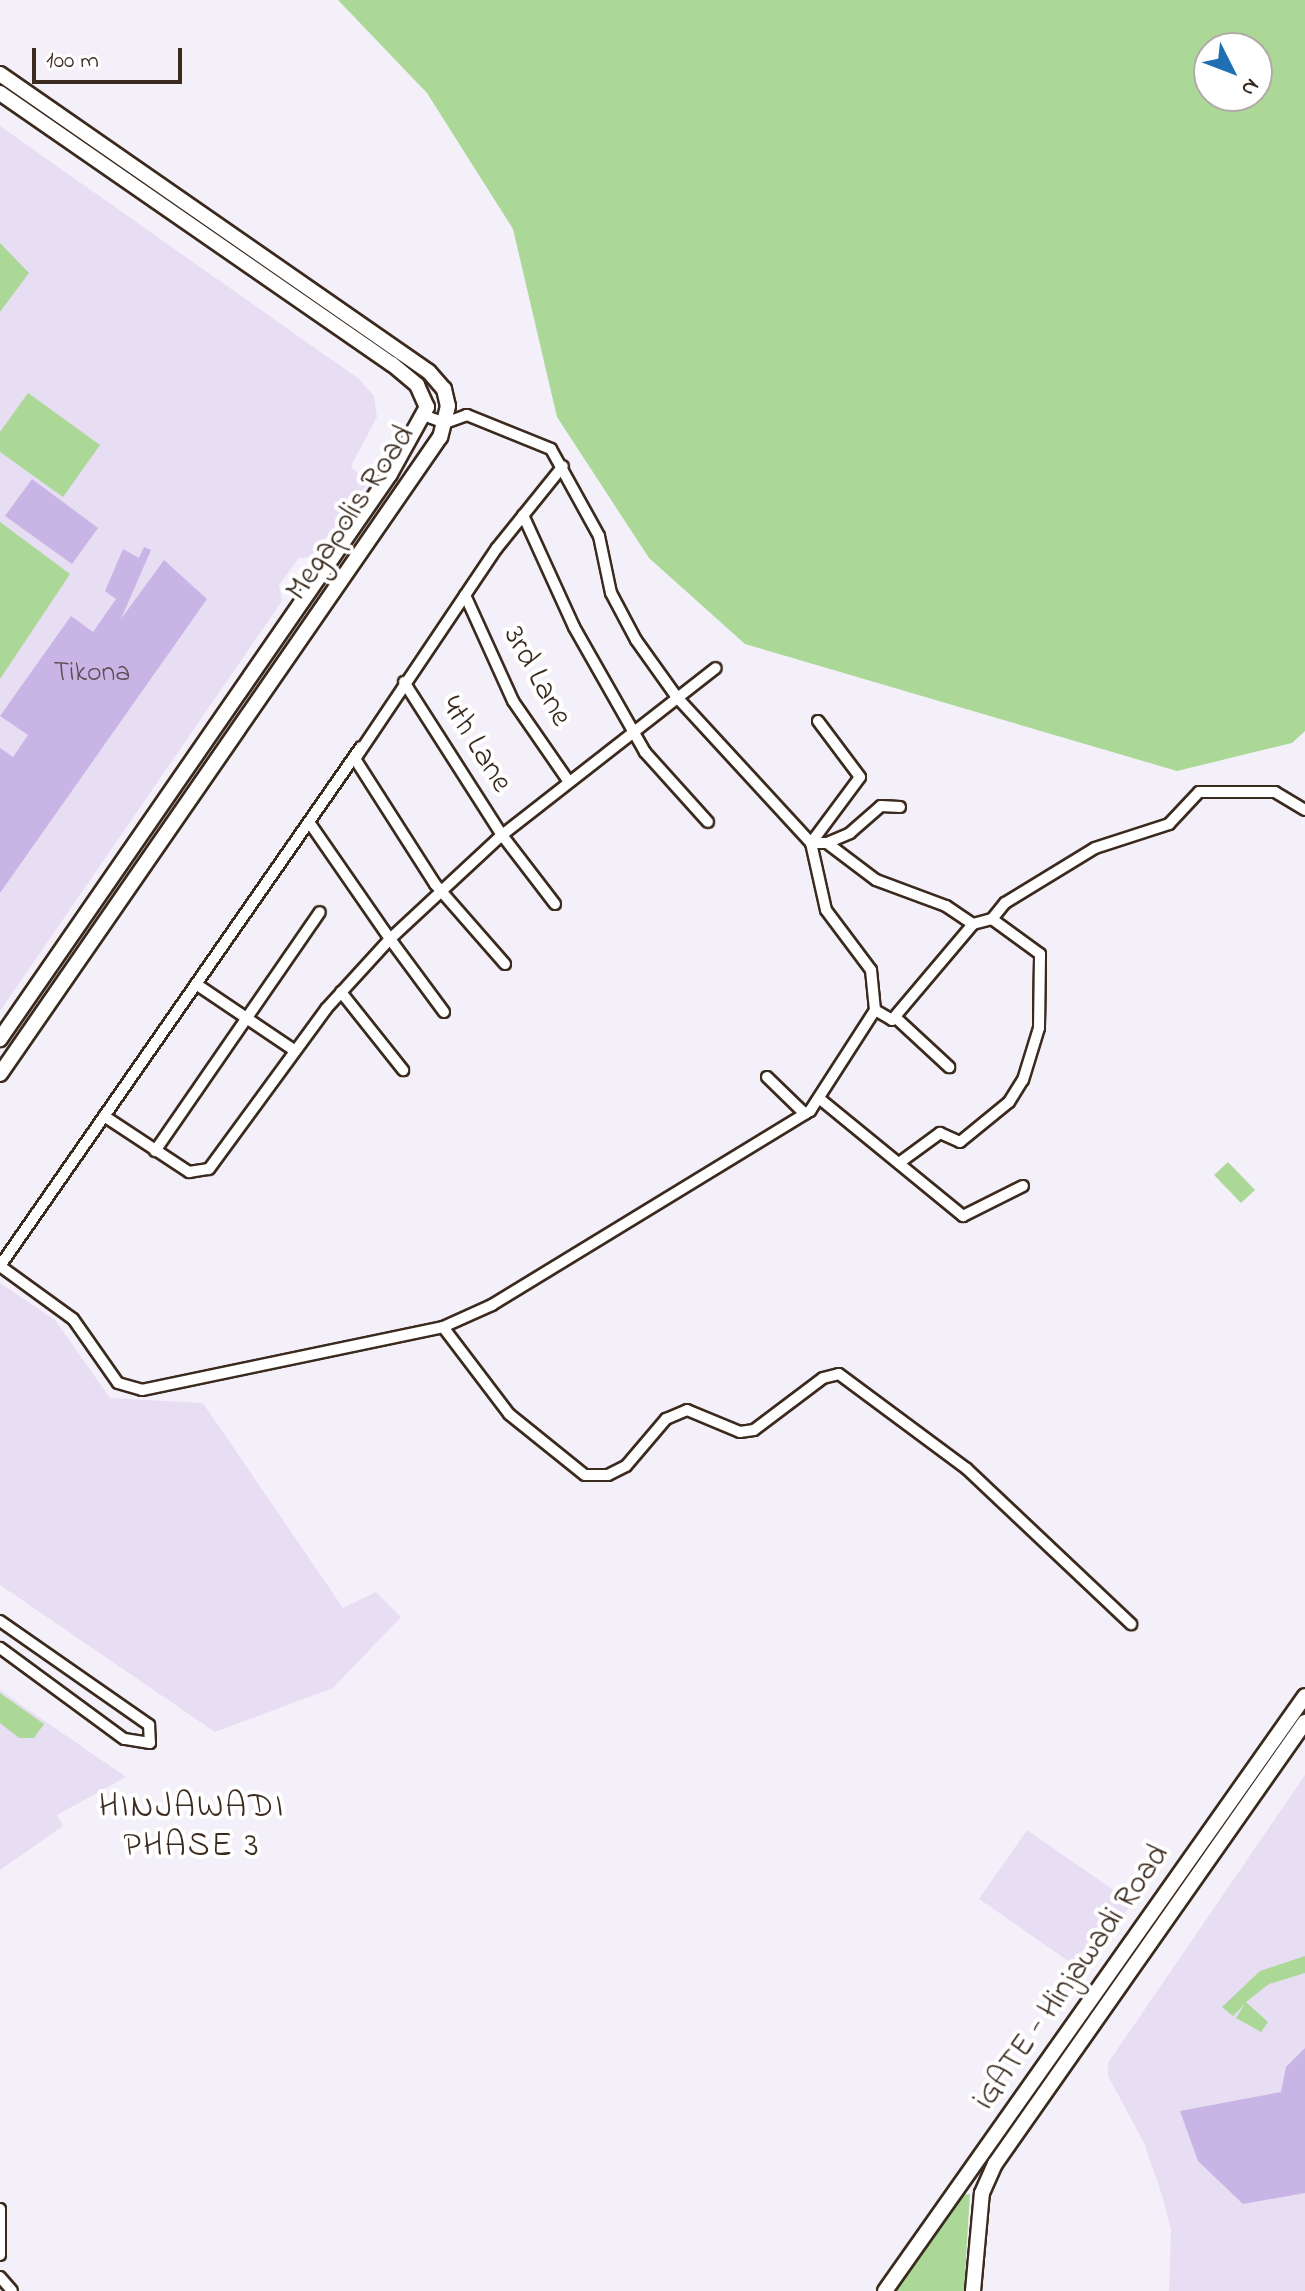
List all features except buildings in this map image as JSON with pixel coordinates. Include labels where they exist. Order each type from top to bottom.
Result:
[{"type":"street","name":"Megapolis Road","points":[[0,74],[429,372],[447,396],[445,423],[0,1074]]},
{"type":"street","name":"Megapolis Road","points":[[0,93],[392,364],[424,394],[426,416],[0,1039]]},
{"type":"street","points":[[426,416],[445,423],[467,415],[551,449],[563,466],[599,536],[611,593],[676,696],[811,843],[826,910],[871,970],[875,1010],[820,1099],[805,1114],[492,1305],[443,1327],[142,1390],[118,1383],[73,1319],[0,1266],[465,595],[563,466]]},
{"type":"street","points":[[523,515],[574,627],[633,730],[708,822]]},
{"type":"street","name":"3rd Lane","points":[[465,595],[513,701],[569,782]]},
{"type":"street","points":[[104,1116],[189,1172],[209,1169],[294,1050],[390,939],[502,835],[676,696],[716,668]]},
{"type":"street","name":"4th Lane","points":[[404,682],[502,835],[555,904]]},
{"type":"street","points":[[811,843],[860,777],[818,721]]},
{"type":"street","points":[[361,747],[356,766],[442,889],[505,964]]},
{"type":"street","points":[[895,1017],[973,924],[992,919],[1005,903],[1095,848],[1169,824],[1199,792],[1275,792],[1305,810]]},
{"type":"street","points":[[811,843],[827,843],[850,833],[881,806],[900,807]]},
{"type":"street","points":[[309,822],[444,1012]]},
{"type":"street","points":[[827,843],[876,880],[946,906],[973,924]]},
{"type":"street","points":[[155,1151],[320,912]]},
{"type":"street","points":[[899,1163],[940,1133],[960,1142],[1009,1102],[1023,1080],[1039,1028],[1040,954],[992,919]]},
{"type":"street","points":[[196,984],[294,1050]]},
{"type":"street","points":[[341,992],[403,1070]]},
{"type":"street","points":[[875,1010],[895,1017],[949,1067]]},
{"type":"street","points":[[767,1077],[805,1114]]},
{"type":"street","points":[[820,1099],[963,1216],[1023,1186]]},
{"type":"street","points":[[443,1327],[509,1414],[585,1475],[608,1475],[626,1466],[666,1419],[687,1410],[740,1432],[754,1430],[823,1378],[839,1374],[967,1469],[1131,1624]]},
{"type":"street","points":[[0,1621],[149,1725],[150,1743],[124,1739],[0,1648]]},
{"type":"street","name":"iGATE - Hinjawadi Road","points":[[885,2291],[1305,1696]]},
{"type":"street","name":"iGATE - Hinjawadi Road","points":[[973,2291],[982,2193],[995,2164],[1305,1722]]},
{"type":"street","points":[[965,2180],[982,2193]]},
{"type":"street","points":[[0,2209],[0,2255]]},
{"type":"street","points":[[0,2277],[12,2291]]},
{"type":"shaded area","points":[[0,126],[359,379],[374,396],[377,417],[351,466],[367,484],[312,557],[299,558],[279,585],[282,601],[0,1011]]},
{"type":"shaded area","points":[[0,1283],[55,1320],[110,1398],[203,1403],[343,1608],[376,1592],[401,1617],[333,1688],[215,1732],[0,1585]]},
{"type":"shaded area","points":[[0,1690],[126,1777],[57,1815],[63,1826],[0,1870]]},
{"type":"shaded area","points":[[1305,1775],[1305,2291],[1169,2291],[1171,2230],[1162,2195],[1144,2143],[1108,2076],[1108,2063]]},
{"type":"shaded area","points":[[1027,1830],[1132,1903],[1084,1972],[979,1899]]},
{"type":"green space","points":[[338,0],[1305,0],[1305,731],[1292,743],[1177,771],[745,644],[649,558],[557,417],[513,229],[427,93]]},
{"type":"green space","points":[[0,243],[29,273],[0,312]]},
{"type":"green space","points":[[28,393],[100,445],[63,497],[0,452],[0,432]]},
{"type":"green space","points":[[0,522],[70,574],[0,679]]},
{"type":"green space","points":[[1228,1162],[1255,1190],[1241,1203],[1214,1175]]},
{"type":"green space","points":[[0,1693],[44,1724],[34,1738],[19,1738],[0,1723]]},
{"type":"green space","points":[[1305,1956],[1305,1973],[1269,1984],[1246,2002],[1268,2022],[1261,2032],[1236,2018],[1245,2004],[1233,2016],[1222,2007],[1260,1971]]},
{"type":"green space","points":[[970,2194],[964,2291],[895,2291],[962,2195]]},
{"type":"district","name":"HINJAWADI PHASE 3","points":[[192,1828]]}]
